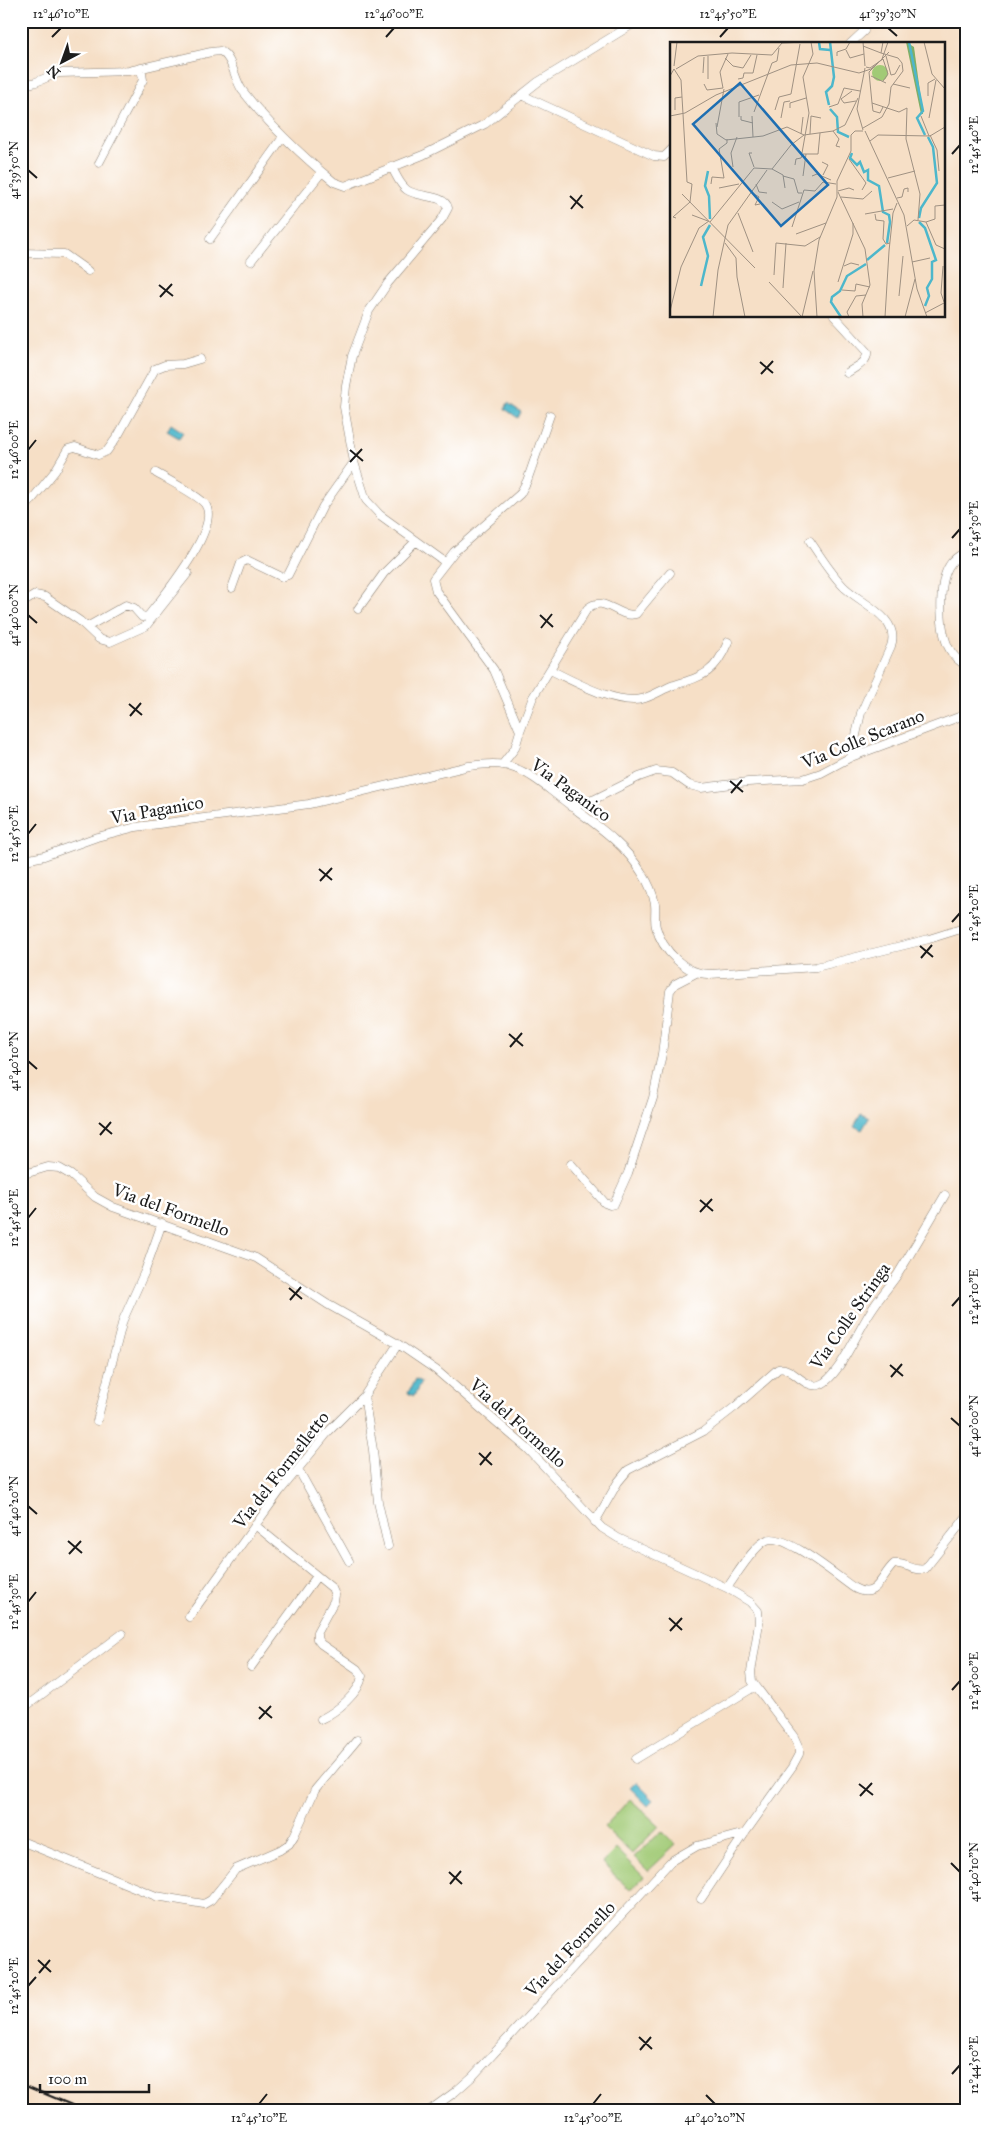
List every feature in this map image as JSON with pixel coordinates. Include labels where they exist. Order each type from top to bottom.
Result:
[{"type":"street","points":[[21,83],[30,84],[57,74],[118,72],[211,52],[222,52],[228,58],[240,87],[262,116],[336,184],[345,186],[432,151],[485,124],[538,82],[638,21]]},
{"type":"street","points":[[852,42],[864,31]]},
{"type":"street","points":[[98,162],[143,80],[141,68]]},
{"type":"street","points":[[522,95],[654,156],[664,156],[670,151]]},
{"type":"street","points":[[210,239],[283,137]]},
{"type":"street","points":[[391,166],[407,190],[420,196],[443,201],[448,208],[442,219],[378,296],[368,311],[357,339],[344,404],[361,491],[370,505],[445,562]]},
{"type":"street","points":[[251,261],[322,172]]},
{"type":"street","points":[[21,252],[64,254],[88,271]]},
{"type":"street","points":[[836,318],[865,348],[867,353],[864,361],[847,373]]},
{"type":"street","points":[[21,513],[57,468],[68,449],[75,448],[98,455],[108,450],[131,416],[150,376],[156,368],[167,364],[183,364],[200,359]]},
{"type":"street","points":[[520,731],[494,670],[434,588],[434,578],[445,562],[478,530],[520,494],[527,480],[550,415]]},
{"type":"street","points":[[232,588],[242,564],[247,560],[282,577],[288,575],[323,506],[354,462]]},
{"type":"street","points":[[87,626],[126,605],[134,608],[142,617],[148,616],[186,567],[194,553],[208,516],[207,509],[203,502],[156,473]]},
{"type":"street","points":[[358,609],[384,573],[416,540]]},
{"type":"street","points":[[810,541],[841,584],[853,595],[874,609],[888,625],[893,635],[891,646],[860,714],[851,757]]},
{"type":"street","points":[[967,551],[954,559],[948,569],[943,584],[942,610],[945,636],[949,649],[954,657],[967,666]]},
{"type":"street","points":[[21,604],[32,596],[43,596],[87,626],[98,638],[106,642],[143,628],[154,618],[188,573]]},
{"type":"street","points":[[502,765],[515,748],[530,701],[588,607],[600,603],[627,614],[636,614],[670,573]]},
{"type":"street","points":[[550,670],[608,695],[624,699],[640,699],[708,673],[719,661],[728,642]]},
{"type":"street","name":"Via Colle Scarano","points":[[572,807],[590,801],[634,779],[656,771],[672,772],[689,785],[703,788],[748,782],[803,779],[821,773],[851,757],[967,714]]},
{"type":"street","name":"Via Paganico","points":[[21,860],[44,856],[96,837],[145,825],[301,806],[470,766],[502,765],[515,768],[531,776],[614,840],[634,861],[653,895],[656,923],[660,936],[680,962],[696,973]]},
{"type":"street","points":[[571,1164],[605,1203],[614,1204],[628,1173],[653,1098],[662,1054],[670,991],[675,984],[696,973],[816,968],[929,939],[967,927]]},
{"type":"street","name":"Via del Formello","points":[[21,1175],[48,1167],[59,1168],[70,1174],[91,1193],[107,1204],[261,1261],[327,1304],[398,1344],[436,1370],[548,1468],[595,1522],[618,1538],[727,1588],[750,1602],[758,1613],[759,1626],[751,1672],[754,1687]]},
{"type":"street","name":"Via Colle Stringa","points":[[595,1522],[618,1482],[628,1470],[686,1442],[709,1427],[741,1403],[778,1369],[785,1369],[811,1385],[819,1385],[826,1380],[840,1364],[870,1312],[900,1271],[945,1196]]},
{"type":"street","points":[[97,1421],[124,1320],[149,1261],[162,1223]]},
{"type":"street","name":"Via del Formelletto","points":[[190,1617],[255,1525],[298,1469],[329,1430],[364,1396],[398,1344]]},
{"type":"street","points":[[364,1396],[372,1444],[378,1502],[388,1546]]},
{"type":"street","points":[[298,1469],[349,1561]]},
{"type":"street","points":[[727,1588],[760,1544],[772,1538],[786,1542],[854,1588],[860,1591],[869,1591],[877,1586],[894,1564],[900,1563],[915,1569],[924,1568],[967,1516]]},
{"type":"street","points":[[255,1525],[332,1588],[335,1597],[317,1632],[317,1639],[321,1644],[358,1669],[362,1676],[360,1683],[341,1707],[321,1719]]},
{"type":"street","points":[[251,1667],[317,1576]]},
{"type":"street","points":[[21,1710],[122,1634]]},
{"type":"street","points":[[636,1759],[754,1687],[797,1742],[799,1751],[792,1767],[745,1833],[701,1900]]},
{"type":"street","points":[[21,1841],[156,1896],[181,1902],[206,1904],[234,1870],[280,1850],[291,1842],[315,1790],[357,1740]]},
{"type":"street","name":"Via del Formello","points":[[430,2110],[470,2079],[672,1861],[697,1846],[745,1833]]},
{"type":"green space","points":[[630,1799],[659,1826],[632,1854],[604,1827]]},
{"type":"green space","points":[[662,1831],[676,1845],[648,1871],[634,1857]]},
{"type":"green space","points":[[616,1849],[644,1877],[630,1890],[602,1863]]},
{"type":"water","points":[[508,403],[521,412],[518,418],[505,409]]},
{"type":"water","points":[[171,424],[183,432],[179,438],[167,431]]},
{"type":"water","points":[[861,1114],[869,1118],[862,1130],[854,1126]]},
{"type":"water","points":[[415,1379],[421,1382],[414,1396],[408,1393]]},
{"type":"water","points":[[636,1782],[654,1800],[648,1806],[630,1788]]},
{"type":"railway","points":[[21,2084],[84,2110]]}]
